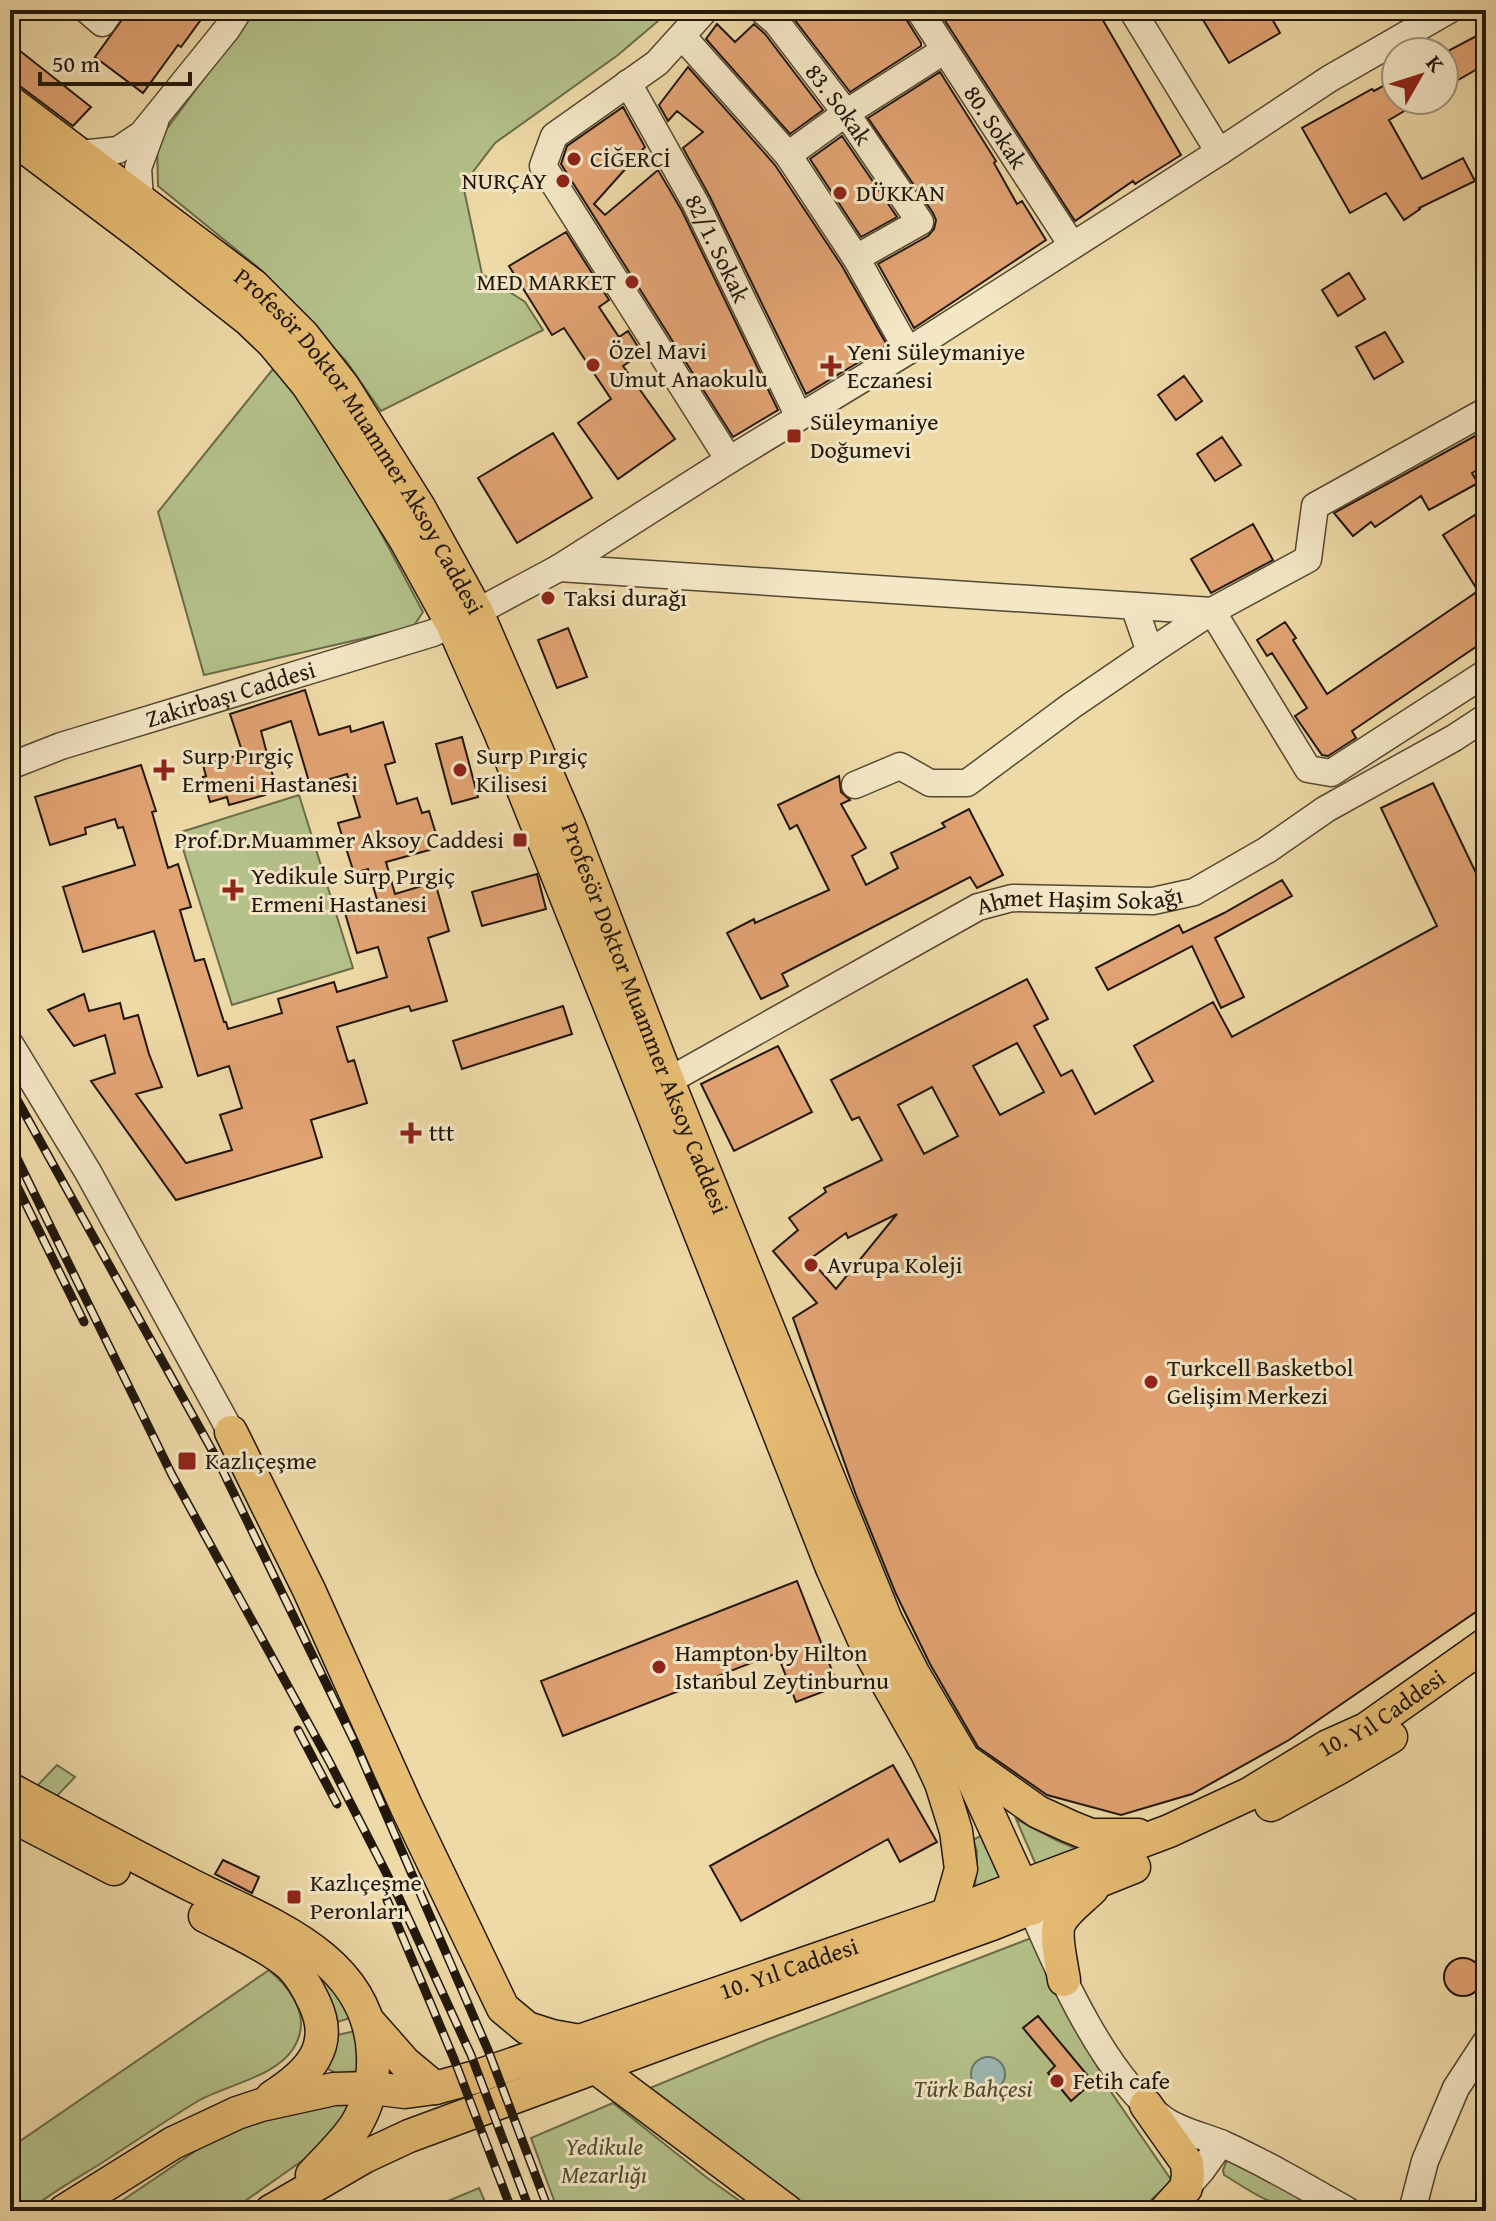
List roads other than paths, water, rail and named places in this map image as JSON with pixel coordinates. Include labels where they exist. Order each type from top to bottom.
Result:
[{"type":"main road","name":"Profesör Doktor Muammer Aksoy Caddesi","points":[[10,102],[254,286],[278,308],[323,358],[412,495],[465,618],[570,827],[668,1081],[886,1620],[963,1758],[1028,1898]]},
{"type":"main road","name":"Profesör Doktor Muammer Aksoy Caddesi","points":[[10,136],[132,227],[249,320],[273,343],[307,384],[405,539],[465,618],[500,732],[832,1568],[868,1649],[941,1783],[956,1831],[961,1869],[948,1914]]},
{"type":"main road","points":[[10,136],[53,155],[67,157],[80,154]]},
{"type":"main road","points":[[231,1432],[309,1590],[406,1806],[503,2008],[527,2028],[552,2036],[588,2054],[787,2211]]},
{"type":"main road","name":"10. Yıl Caddesi","points":[[74,2206],[173,2143],[261,2105],[334,2089],[372,2088],[405,2092],[435,2088],[540,2056],[588,2054],[1028,1898],[1249,1794],[1328,1746],[1366,1729],[1486,1644]]},
{"type":"main road","name":"10. Yıl Caddesi","points":[[283,2204],[364,2157],[588,2054],[948,1914],[1100,1881],[1240,1821],[1392,1737],[1486,1673]]},
{"type":"main road","points":[[963,1758],[1038,1812],[1091,1835],[1122,1836],[1169,1831]]},
{"type":"main road","points":[[10,1789],[306,1944],[337,1969],[353,1990],[372,2033],[372,2088],[355,2126],[283,2204]]},
{"type":"main road","points":[[10,1815],[246,1937],[289,1965],[301,1977],[321,2016],[323,2031],[319,2049],[310,2067],[295,2082],[261,2105]]},
{"type":"main road","points":[[1064,1980],[1058,1933],[1060,1923],[1100,1881]]},
{"type":"main road","points":[[366,2019],[405,2063],[435,2088]]},
{"type":"main road","points":[[1146,2105],[1187,2163],[1188,2175],[1175,2200]]},
{"type":"street","points":[[87,10],[102,23],[111,10]]},
{"type":"street","points":[[80,154],[118,150],[142,134],[239,10]]},
{"type":"street","points":[[705,10],[657,63],[554,136],[543,166],[729,460]]},
{"type":"street","points":[[1132,10],[1219,152]]},
{"type":"street","name":"Zakirbaşı Caddesi","points":[[10,766],[61,746],[433,633],[465,618],[559,568],[908,351],[1329,79],[1449,10]]},
{"type":"street","name":"83. Sokak","points":[[776,14],[920,222],[856,258]]},
{"type":"street","name":"80. Sokak","points":[[931,14],[945,50],[1072,245]]},
{"type":"street","points":[[682,36],[788,155],[856,258],[908,351]]},
{"type":"street","points":[[788,155],[846,113],[945,50]]},
{"type":"street","name":"82/1. Sokak","points":[[628,83],[696,204],[799,417]]},
{"type":"street","points":[[140,199],[138,168],[158,115]]},
{"type":"street","points":[[855,785],[900,766],[930,783],[967,783],[1071,706],[1212,611],[1308,559],[1315,506],[1486,411]]},
{"type":"street","points":[[559,568],[1212,611]]},
{"type":"street","points":[[1134,606],[1150,652]]},
{"type":"street","points":[[1212,611],[1308,769],[1331,773],[1486,673]]},
{"type":"street","name":"Ahmet Haşim Sokağı","points":[[668,1081],[978,907],[1012,898],[1153,901],[1194,892],[1267,850],[1326,809],[1486,717]]},
{"type":"street","points":[[10,1044],[88,1172],[231,1432]]},
{"type":"street","points":[[1028,1898],[1064,1980],[1100,2045],[1146,2105],[1166,2121],[1221,2143],[1348,2211]]},
{"type":"street","points":[[1412,2211],[1425,2161],[1456,2088],[1486,2042]]},
{"type":"street","points":[[1175,2200],[1221,2143]]},
{"type":"water","points":[[988,2057],[1000,2062],[1005,2074],[1000,2086],[988,2091],[976,2086],[971,2074],[976,2062]]},
{"type":"railway","points":[[10,1087],[218,1461],[356,1745],[488,2050],[549,2211]]},
{"type":"railway","points":[[10,1144],[172,1475],[329,1761],[399,1898],[471,2055],[530,2211]]},
{"type":"railway","points":[[10,1172],[84,1322]]},
{"type":"railway","points":[[298,1730],[337,1804]]},
{"type":"railway","points":[[387,1900],[454,2059],[512,2211]]},
{"type":"place","name":"CİĞERCİ","points":[[574,159]]},
{"type":"place","name":"NURÇAY","points":[[563,181]]},
{"type":"place","name":"DÜKKAN","points":[[840,193]]},
{"type":"place","name":"MED MARKET","points":[[632,282]]},
{"type":"place","name":"Özel Mavi Umut Anaokulu","points":[[593,365]]},
{"type":"place","name":"Yeni Süleymaniye Eczanesi","points":[[831,366]]},
{"type":"place","name":"Süleymaniye Doğumevi","points":[[794,436]]},
{"type":"place","name":"Taksi durağı","points":[[548,598]]},
{"type":"place","name":"Surp Pırgiç Ermeni Hastanesi","points":[[164,770]]},
{"type":"place","name":"Surp Pırgiç Kilisesi","points":[[460,770]]},
{"type":"place","name":"Prof.Dr.Muammer Aksoy Caddesi","points":[[520,840]]},
{"type":"place","name":"Yedikule Surp Pırgiç Ermeni Hastanesi","points":[[233,890]]},
{"type":"place","name":"ttt","points":[[411,1133]]},
{"type":"place","name":"Avrupa Koleji","points":[[811,1265]]},
{"type":"place","name":"Turkcell Basketbol Gelişim Merkezi","points":[[1151,1382]]},
{"type":"place","name":"Kazlıçeşme","points":[[187,1461]]},
{"type":"place","name":"Hampton by Hilton Istanbul Zeytinburnu","points":[[659,1667]]},
{"type":"place","name":"Kazlıçeşme Peronları","points":[[294,1897]]},
{"type":"place","name":"Fetih cafe","points":[[1057,2081]]},
{"type":"park label","name":"Türk Bahçesi","points":[[973,2089]]},
{"type":"park label","name":"Yedikule Mezarlığı","points":[[604,2161]]}]
